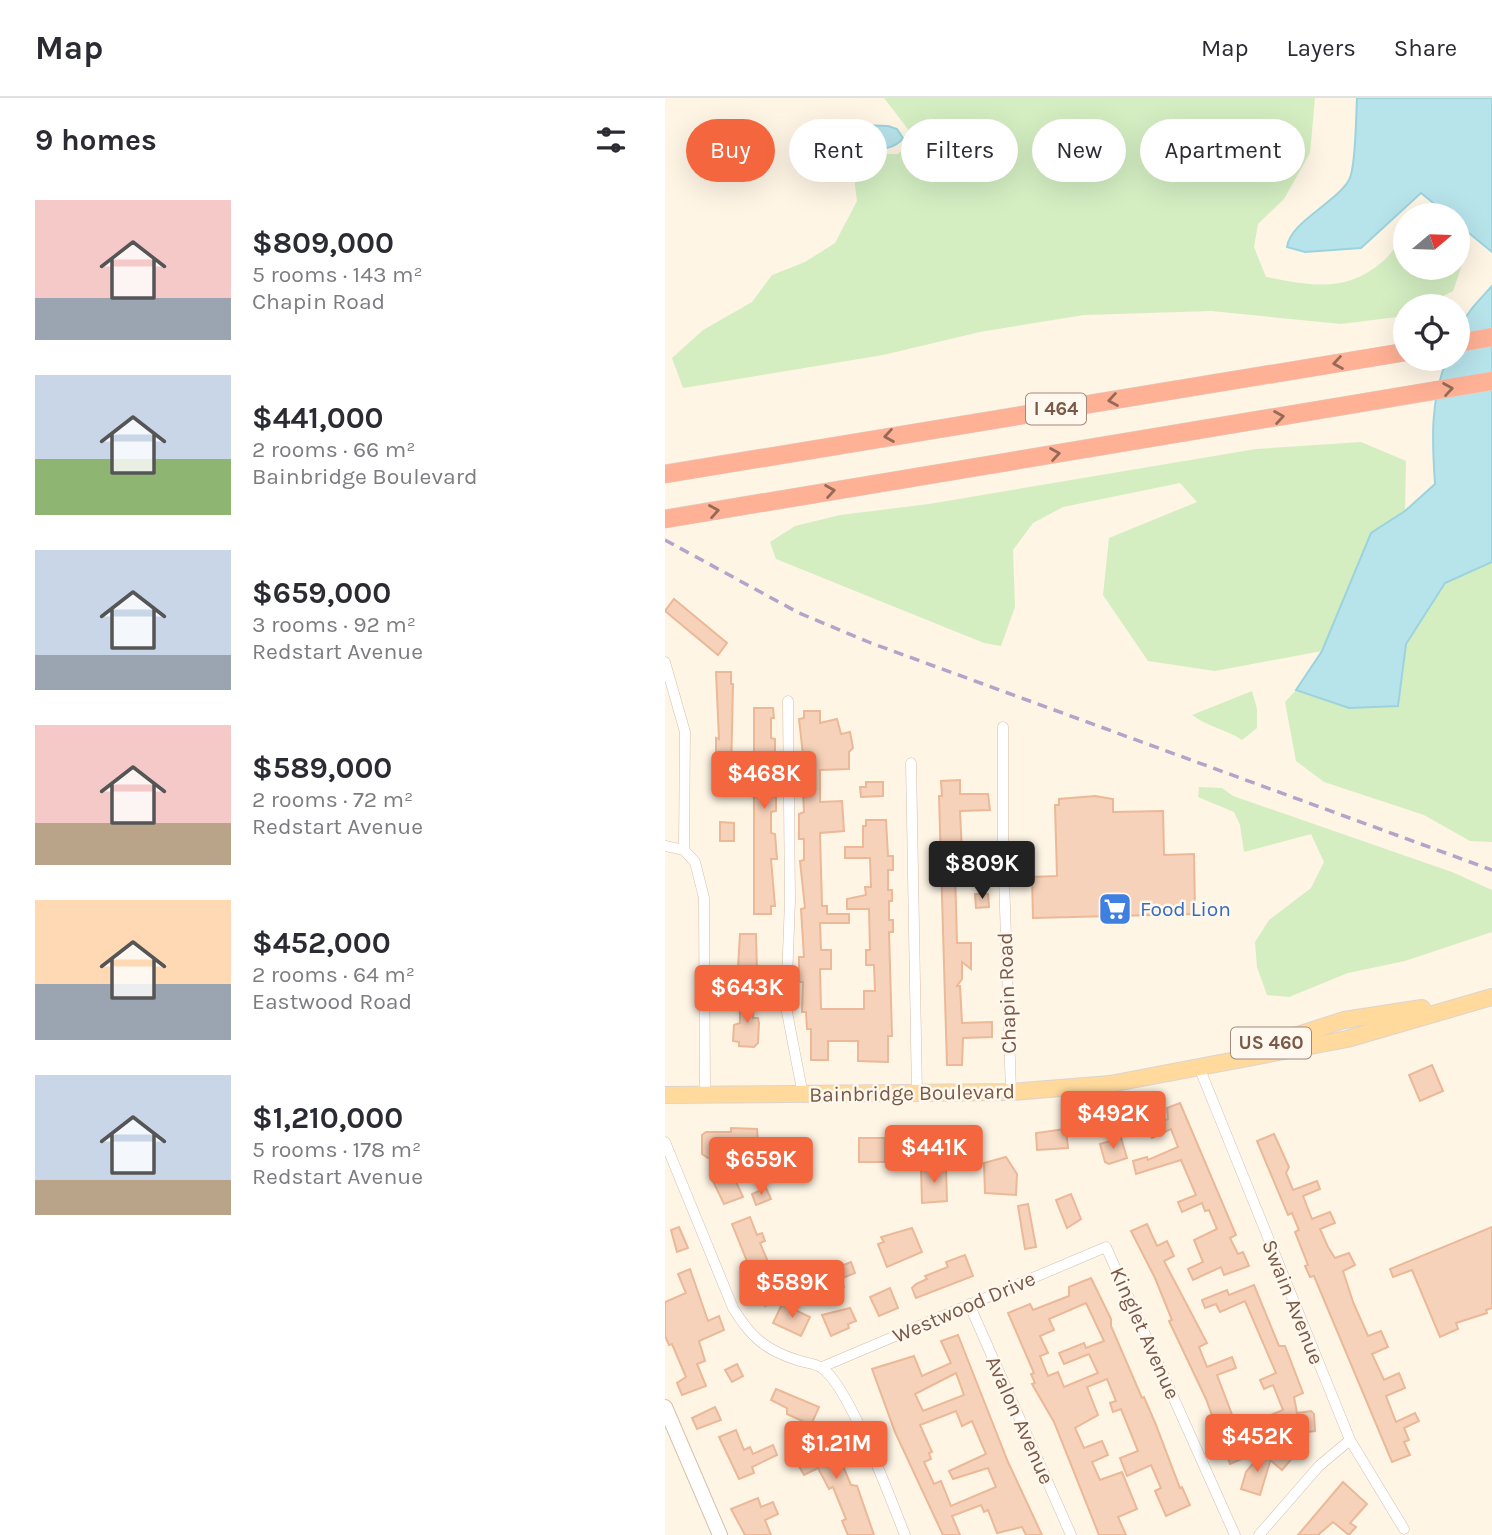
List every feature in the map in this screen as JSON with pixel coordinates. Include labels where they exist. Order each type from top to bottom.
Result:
[{"type":"highway","points":[[1470,341],[1492,337]]},
{"type":"highway","name":"I 464","points":[[665,474],[1393,354]]},
{"type":"highway","name":"I 464","points":[[665,519],[1492,381]]},
{"type":"main road","name":"Bainbridge Boulevard","points":[[665,1095],[1011,1092],[1110,1084],[1347,1039],[1488,998]]},
{"type":"street","points":[[665,662],[685,732],[684,850]]},
{"type":"street","points":[[788,701],[790,900],[786,1007],[803,1095]]},
{"type":"street","name":"Chapin Road","points":[[1003,727],[1003,846],[1011,1092]]},
{"type":"street","points":[[911,763],[917,1094]]},
{"type":"street","points":[[665,846],[684,850],[695,862],[704,898],[705,1095]]},
{"type":"street","name":"Swain Avenue","points":[[1199,1067],[1350,1440],[1404,1529]]},
{"type":"street","points":[[665,1142],[733,1308],[745,1329],[760,1345],[770,1350],[822,1367],[841,1387],[905,1535]]},
{"type":"street","name":"Westwood Drive","points":[[822,1367],[1106,1247]]},
{"type":"street","name":"Kinglet Avenue","points":[[1106,1247],[1235,1535]]},
{"type":"street","name":"Avalon Avenue","points":[[969,1304],[1071,1535]]},
{"type":"street","points":[[665,1407],[720,1535]]},
{"type":"street","points":[[1259,1535],[1319,1466],[1350,1440]]},
{"type":"green space","points":[[884,98],[1315,98],[1310,153],[1305,162],[1305,119],[1140,119],[1140,182],[1294,182],[1284,199],[1258,224],[1254,247],[1266,277],[1297,283],[1340,283],[1368,272],[1393,250],[1393,280],[1457,280],[1453,291],[1447,294],[1393,294],[1393,318],[1341,324],[1211,311],[1084,315],[980,332],[883,355],[683,388],[672,358],[703,330],[752,302],[772,275],[805,262],[835,243],[857,201],[855,182],[887,182],[887,154],[898,154],[901,151],[901,182],[1018,182],[1018,119],[901,120]]},
{"type":"green space","points":[[1361,442],[1406,461],[1405,511],[1371,534],[1322,651],[1215,671],[1148,661],[1103,595],[1109,538],[1197,502],[1180,483],[1063,507],[1033,523],[1013,550],[1015,607],[1001,646],[984,643],[776,559],[770,542],[795,526],[840,515],[929,504],[1256,449]]},
{"type":"green space","points":[[1492,562],[1492,842],[1470,841],[1424,815],[1324,782],[1296,761],[1285,702],[1296,690],[1349,708],[1398,706],[1406,644],[1445,582]]},
{"type":"green space","points":[[1252,691],[1257,709],[1257,728],[1242,740],[1192,715]]},
{"type":"green space","points":[[1199,787],[1222,788],[1233,796],[1452,872],[1492,890],[1492,932],[1405,961],[1348,973],[1289,997],[1267,995],[1257,967],[1255,942],[1269,920],[1311,888],[1324,862],[1311,834],[1244,852],[1240,825],[1234,812],[1198,797]]},
{"type":"water","points":[[1357,98],[1492,98],[1492,252],[1470,234],[1470,203],[1433,203],[1421,193],[1410,203],[1393,203],[1393,219],[1361,248],[1305,252],[1287,247],[1296,229],[1334,197],[1349,180],[1354,153]]},
{"type":"water","points":[[887,126],[897,129],[901,135],[901,140],[887,148]]},
{"type":"water","points":[[1492,286],[1492,562],[1445,583],[1406,644],[1398,706],[1349,708],[1296,690],[1322,651],[1371,533],[1405,511],[1435,484],[1433,421],[1441,375],[1442,371],[1470,371],[1470,312]]},
{"type":"building","points":[[674,599],[727,643],[718,655],[665,611]]},
{"type":"building","points":[[716,672],[731,672],[733,684],[731,774],[716,774],[716,738],[719,739]]},
{"type":"building","points":[[754,708],[773,708],[774,718],[771,718],[771,738],[775,739],[775,763],[771,764],[771,785],[776,786],[776,811],[771,812],[771,833],[775,834],[777,859],[771,859],[775,906],[771,906],[771,914],[754,914]]},
{"type":"building","points":[[804,711],[820,711],[820,723],[837,719],[841,734],[850,732],[853,748],[849,752],[849,769],[820,770],[820,802],[842,801],[844,831],[820,833],[822,906],[827,906],[827,914],[849,914],[849,923],[820,923],[821,950],[831,950],[831,969],[820,969],[821,1009],[864,1009],[864,991],[875,991],[874,965],[866,965],[866,950],[870,950],[869,909],[847,909],[847,899],[866,895],[865,887],[871,887],[870,858],[845,858],[845,847],[863,847],[863,826],[866,826],[866,820],[886,820],[888,856],[893,856],[893,870],[888,870],[888,890],[892,890],[889,920],[893,920],[893,932],[889,932],[892,1036],[888,1036],[888,1062],[858,1061],[858,1041],[828,1041],[828,1060],[811,1060],[811,1029],[807,1029],[806,1012],[802,1012],[803,982],[799,982],[799,957],[804,957],[801,909],[805,908],[800,861],[804,860],[804,839],[799,839],[799,814],[804,812],[803,791],[799,791],[799,766],[803,765],[803,755],[799,719],[804,718]]},
{"type":"building","points":[[960,780],[960,794],[988,794],[990,810],[960,811],[962,853],[965,853],[966,861],[985,860],[985,869],[955,870],[957,943],[971,943],[971,969],[962,962],[962,979],[957,986],[960,986],[962,1023],[992,1022],[992,1037],[963,1038],[962,1065],[947,1065],[939,796],[942,796],[941,781]]},
{"type":"building","points":[[866,782],[883,782],[883,796],[861,797],[860,787],[866,787]]},
{"type":"building","points":[[1095,796],[1113,799],[1113,812],[1163,811],[1164,855],[1194,854],[1195,914],[1033,918],[1032,877],[1057,876],[1055,805],[1059,805],[1059,799]]},
{"type":"building","points":[[720,822],[734,823],[734,841],[720,841]]},
{"type":"building","points":[[975,894],[988,894],[989,907],[976,908]]},
{"type":"building","points":[[740,934],[756,934],[757,972],[741,972],[738,968]]},
{"type":"building","points":[[740,998],[754,999],[753,1018],[758,1018],[759,1023],[758,1043],[754,1047],[739,1046],[739,1042],[733,1041],[734,1025],[740,1023]]},
{"type":"building","points":[[1432,1065],[1443,1091],[1420,1101],[1409,1075]]},
{"type":"building","points":[[1180,1103],[1236,1235],[1230,1238],[1238,1254],[1243,1252],[1249,1266],[1224,1275],[1221,1267],[1193,1280],[1188,1269],[1203,1262],[1194,1240],[1217,1229],[1209,1210],[1205,1211],[1202,1203],[1182,1212],[1178,1202],[1196,1195],[1181,1160],[1136,1174],[1133,1161],[1147,1157],[1148,1160],[1178,1147],[1171,1129],[1152,1138],[1147,1127],[1168,1119],[1167,1108]]},
{"type":"building","points":[[731,1128],[757,1129],[759,1155],[708,1158],[702,1154],[702,1135],[706,1132],[731,1132]]},
{"type":"building","points":[[1066,1129],[1068,1148],[1037,1150],[1036,1133]]},
{"type":"building","points":[[1274,1134],[1289,1167],[1286,1173],[1293,1190],[1317,1181],[1320,1189],[1303,1196],[1312,1219],[1330,1212],[1335,1223],[1320,1229],[1328,1247],[1335,1258],[1349,1253],[1355,1265],[1343,1271],[1353,1302],[1368,1336],[1381,1331],[1388,1347],[1372,1354],[1384,1380],[1399,1373],[1405,1388],[1386,1396],[1396,1422],[1415,1413],[1419,1421],[1404,1428],[1409,1440],[1404,1442],[1410,1455],[1392,1462],[1314,1276],[1310,1277],[1305,1266],[1308,1265],[1295,1232],[1299,1230],[1292,1213],[1288,1215],[1257,1141]]},
{"type":"building","points":[[859,1138],[885,1138],[885,1162],[859,1162]]},
{"type":"building","points":[[1121,1138],[1127,1158],[1109,1164],[1105,1162],[1100,1144]]},
{"type":"building","points":[[1006,1157],[1017,1174],[1016,1195],[985,1193],[984,1163]]},
{"type":"building","points":[[921,1167],[946,1170],[947,1201],[922,1203]]},
{"type":"building","points":[[730,1169],[743,1197],[724,1204],[711,1177]]},
{"type":"building","points":[[766,1188],[771,1199],[756,1205],[752,1194]]},
{"type":"building","points":[[1071,1194],[1081,1219],[1067,1228],[1056,1200]]},
{"type":"building","points":[[1028,1204],[1036,1247],[1025,1249],[1018,1206]]},
{"type":"building","points":[[750,1217],[757,1235],[762,1233],[765,1241],[760,1243],[784,1299],[765,1306],[732,1224]]},
{"type":"building","points":[[1147,1224],[1157,1246],[1167,1241],[1174,1256],[1164,1261],[1207,1343],[1199,1347],[1207,1367],[1232,1357],[1236,1368],[1217,1375],[1236,1425],[1257,1417],[1261,1427],[1237,1437],[1244,1458],[1230,1464],[1206,1399],[1169,1321],[1172,1320],[1155,1278],[1131,1231]]},
{"type":"building","points":[[679,1227],[688,1248],[677,1252],[671,1230]]},
{"type":"building","points":[[1492,1227],[1492,1308],[1486,1310],[1487,1313],[1456,1323],[1458,1329],[1440,1337],[1412,1270],[1393,1277],[1390,1269]]},
{"type":"building","points":[[912,1228],[922,1252],[887,1267],[878,1244],[884,1242],[881,1237]]},
{"type":"building","points":[[965,1255],[973,1276],[916,1298],[912,1288],[927,1279],[925,1276],[948,1267],[946,1262]]},
{"type":"building","points":[[851,1262],[855,1273],[840,1279],[844,1287],[832,1292],[829,1285],[812,1292],[807,1279]]},
{"type":"building","points":[[690,1269],[708,1321],[719,1316],[724,1330],[699,1341],[705,1361],[697,1364],[706,1386],[682,1395],[677,1383],[686,1377],[672,1344],[669,1345],[665,1336],[665,1302],[686,1293],[678,1274]]},
{"type":"building","points":[[1091,1278],[1156,1425],[1180,1488],[1182,1487],[1190,1505],[1166,1516],[1155,1491],[1161,1488],[1151,1465],[1127,1476],[1120,1458],[1138,1451],[1121,1409],[1113,1412],[1110,1403],[1116,1401],[1107,1379],[1087,1387],[1098,1415],[1075,1428],[1084,1448],[1102,1441],[1108,1455],[1092,1462],[1100,1480],[1122,1472],[1137,1509],[1118,1517],[1126,1535],[1099,1535],[1054,1422],[1032,1384],[1035,1383],[1031,1374],[1034,1373],[1008,1313],[1030,1304],[1033,1310],[1069,1296],[1069,1287]],"holes":[[[1086,1303],[1104,1341],[1086,1348],[1084,1343],[1059,1353],[1064,1364],[1089,1354],[1098,1373],[1064,1387],[1058,1372],[1048,1376],[1040,1356],[1048,1353],[1040,1336],[1054,1330],[1049,1319]]]},
{"type":"building","points":[[1254,1285],[1279,1346],[1285,1346],[1303,1393],[1294,1397],[1297,1413],[1311,1411],[1314,1414],[1315,1431],[1299,1433],[1298,1427],[1282,1430],[1286,1420],[1274,1425],[1271,1415],[1283,1410],[1273,1385],[1264,1389],[1260,1380],[1276,1373],[1245,1301],[1220,1312],[1216,1304],[1205,1308],[1202,1300],[1227,1290],[1229,1295]]},
{"type":"building","points":[[890,1288],[898,1308],[879,1316],[870,1297]]},
{"type":"building","points":[[782,1304],[810,1317],[801,1336],[773,1323]]},
{"type":"building","points":[[850,1308],[856,1321],[848,1324],[849,1328],[831,1336],[822,1315]]},
{"type":"building","points":[[958,1335],[1008,1462],[1042,1535],[1026,1535],[1022,1527],[997,1533],[988,1510],[984,1512],[981,1505],[952,1516],[960,1535],[943,1535],[895,1432],[872,1369],[914,1356],[922,1376],[951,1363],[941,1341]],"holes":[[[956,1373],[964,1395],[923,1411],[915,1394]],[[956,1411],[962,1426],[972,1421],[986,1454],[949,1471],[953,1479],[988,1468],[996,1487],[951,1506],[941,1481],[934,1484],[924,1462],[931,1459],[929,1453],[932,1452],[920,1425]]]},
{"type":"building","points":[[737,1364],[743,1376],[732,1382],[725,1370]]},
{"type":"building","points":[[776,1389],[819,1407],[811,1425],[787,1414],[787,1408],[771,1400]]},
{"type":"building","points":[[715,1407],[721,1420],[697,1429],[692,1418]]},
{"type":"building","points":[[825,1424],[851,1485],[857,1486],[874,1535],[848,1535],[842,1521],[846,1519],[833,1487],[829,1489],[818,1468],[804,1475],[795,1457],[817,1449],[809,1430]]},
{"type":"building","points":[[736,1430],[744,1450],[750,1447],[753,1454],[773,1445],[777,1455],[752,1467],[754,1473],[739,1479],[719,1437]]},
{"type":"building","points":[[1283,1446],[1295,1455],[1282,1470],[1270,1460]]},
{"type":"building","points":[[1265,1449],[1272,1455],[1260,1495],[1241,1489],[1246,1472]]},
{"type":"building","points":[[1343,1482],[1367,1504],[1350,1523],[1356,1527],[1349,1535],[1333,1522],[1318,1535],[1298,1535]]},
{"type":"building","points":[[758,1498],[761,1507],[773,1502],[778,1514],[765,1520],[771,1535],[745,1535],[731,1509]]},
{"type":"railway","points":[[665,540],[799,613],[871,643],[1492,870]]},
{"type":"place","name":"Food Lion","points":[[1115,909]]}]
